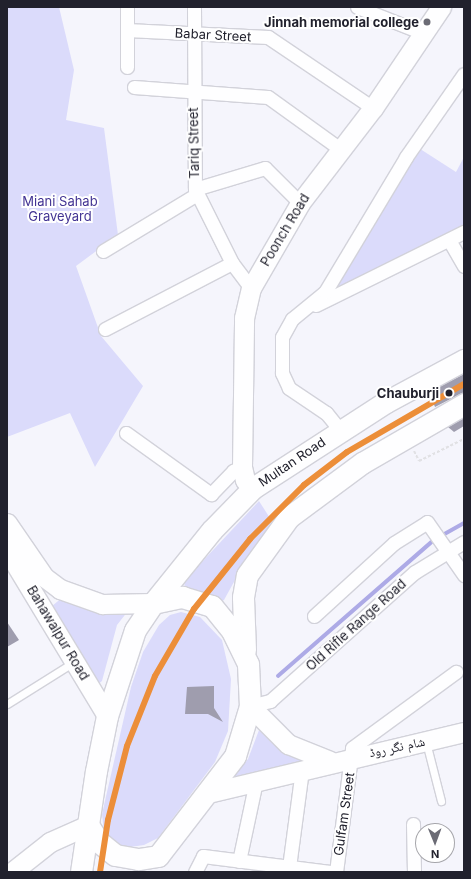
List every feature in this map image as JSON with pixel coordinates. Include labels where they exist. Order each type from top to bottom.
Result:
[{"type":"main road","name":"Poonch Road","points":[[254,488],[245,480],[242,467],[244,318],[251,288],[300,203],[340,148],[373,108],[441,7]]},
{"type":"main road","name":"Multan Road","points":[[81,872],[107,716],[135,630],[153,602],[212,530],[254,488],[340,430],[464,360]]},
{"type":"main road","points":[[144,872],[208,793],[235,756],[250,706],[245,652],[243,593],[247,575],[289,517],[362,463],[464,404]]},
{"type":"main road","name":"Bahawalpur Road","points":[[7,523],[44,577],[60,589],[102,604],[153,602]]},
{"type":"main road","name":"Bahawalpur Road","points":[[8,555],[107,716]]},
{"type":"main road","points":[[153,602],[182,597],[212,606],[245,652]]},
{"type":"main road","points":[[250,706],[288,744],[330,761]]},
{"type":"main road","name":"شام نگر روڈ","points":[[208,793],[330,761],[464,732]]},
{"type":"main road","points":[[12,872],[50,842],[88,825],[99,842],[116,855],[138,859],[158,856]]},
{"type":"street","points":[[126,68],[127,7]]},
{"type":"street","name":"Tariq Street","points":[[194,7],[193,91],[196,192],[232,263],[251,288]]},
{"type":"street","points":[[357,7],[423,32]]},
{"type":"street","name":"Babar Street","points":[[127,30],[268,38],[373,108]]},
{"type":"street","points":[[340,430],[326,413],[289,388],[282,373],[282,337],[292,319],[325,292],[406,157],[464,74]]},
{"type":"street","points":[[134,87],[268,97],[340,148]]},
{"type":"street","points":[[103,251],[196,192],[265,168],[300,203]]},
{"type":"street","points":[[302,312],[464,232]]},
{"type":"street","points":[[449,240],[464,266]]},
{"type":"street","points":[[105,329],[232,263]]},
{"type":"street","points":[[126,433],[211,494],[233,471],[242,467]]},
{"type":"street","points":[[314,616],[394,543],[427,522],[464,573]]},
{"type":"street","name":"Old Rifle Range Road","points":[[250,706],[274,698],[414,572],[446,547],[464,542]]},
{"type":"street","points":[[351,757],[352,748],[360,741],[456,672]]},
{"type":"street","name":"Gulfam Street","points":[[336,872],[351,757]]},
{"type":"street","points":[[289,867],[302,769]]},
{"type":"street","points":[[239,861],[256,781]]},
{"type":"street","points":[[413,824],[414,872]]},
{"type":"street","points":[[195,872],[203,856],[330,872]]},
{"type":"lane","points":[[7,704],[74,662]]},
{"type":"lane","points":[[426,741],[441,802]]},
{"type":"path","points":[[430,456],[464,439]]},
{"type":"green space","name":"Miani Sahab Graveyard","points":[[7,7],[59,7],[74,70],[66,120],[104,128],[118,235],[76,266],[101,336],[143,386],[95,467],[70,413],[7,437]]},
{"type":"green space","points":[[414,145],[456,172],[464,157],[464,232],[302,312],[325,292]]},
{"type":"green space","points":[[259,501],[275,526],[240,571],[224,600],[220,602],[185,588],[184,581]]},
{"type":"green space","points":[[63,597],[88,610],[128,611],[117,625],[102,681],[97,685],[52,606]]},
{"type":"green space","points":[[181,612],[200,617],[222,640],[231,679],[228,731],[215,762],[158,838],[144,845],[123,848],[104,832],[102,814],[131,687],[143,652],[159,625],[170,615]]},
{"type":"green space","points":[[259,730],[282,750],[313,763],[228,783],[248,759]]},
{"type":"building","points":[[464,374],[464,392],[435,407],[429,392]]},
{"type":"building","points":[[464,418],[464,426],[454,432],[448,427]]},
{"type":"building","points":[[7,622],[19,640],[7,647]]},
{"type":"building","points":[[214,686],[214,708],[223,722],[208,714],[185,714],[187,687]]},
{"type":"waterway","points":[[441,536],[464,523]]},
{"type":"waterway","points":[[278,676],[435,539]]},
{"type":"transit line","points":[[100,872],[108,820],[127,746],[155,676],[194,609],[250,539],[304,485],[347,452],[464,384]]},
{"type":"place","name":"Jinnah memorial college","points":[[427,22]]},
{"type":"place","name":"Chauburji","points":[[449,393]]}]
